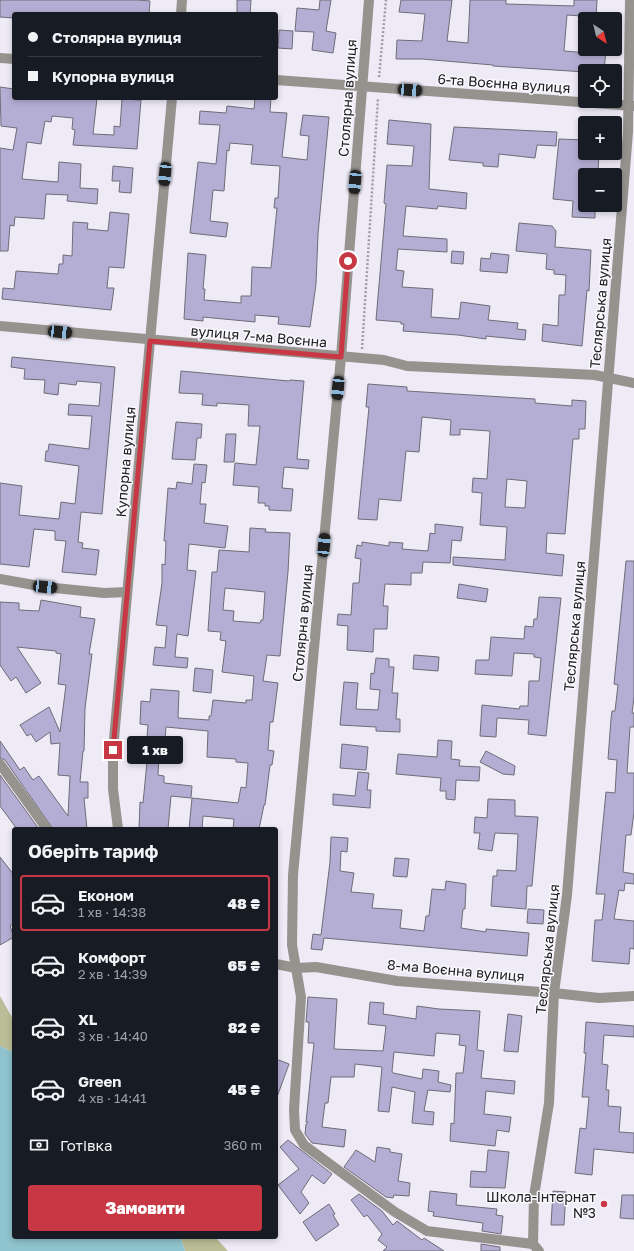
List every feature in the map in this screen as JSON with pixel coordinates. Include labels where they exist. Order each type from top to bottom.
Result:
[{"type":"street","points":[[181,12],[182,0]]},
{"type":"street","name":"Столярна вулиця","points":[[369,0],[341,357],[293,876],[292,945],[301,997],[294,1110],[295,1130],[304,1145],[395,1212],[426,1231],[536,1247]]},
{"type":"street","name":"Теслярська вулиця","points":[[536,1247],[534,1196],[549,1103],[554,992],[567,895],[631,106],[630,0]]},
{"type":"street","points":[[0,58],[12,59]]},
{"type":"street","name":"6-та Воєнна вулиця","points":[[278,80],[631,106]]},
{"type":"street","name":"Купорна вулиця","points":[[118,827],[113,789],[113,750],[172,100]]},
{"type":"street","name":"вулиця 7-ма Воєнна","points":[[0,326],[150,341],[384,360],[407,366],[608,378],[634,383]]},
{"type":"street","points":[[0,579],[45,587],[104,593],[127,592]]},
{"type":"street","points":[[0,764],[46,827]]},
{"type":"street","name":"8-ма Воєнна вулиця","points":[[278,964],[296,968],[316,967],[397,981],[554,992],[599,998],[634,996]]},
{"type":"path","points":[[362,359],[378,88],[386,0]]},
{"type":"green space","points":[[0,996],[12,1017],[12,1052],[0,1046]]},
{"type":"green space","points":[[181,1239],[217,1239],[228,1251],[185,1251]]},
{"type":"water","points":[[0,1046],[12,1052],[12,1239],[181,1239],[185,1251],[0,1251]]},
{"type":"building","points":[[0,0],[150,1],[149,12],[12,12],[12,18],[0,17]]},
{"type":"building","points":[[237,0],[251,0],[250,12],[237,12]]},
{"type":"building","points":[[320,0],[331,0],[326,31],[336,33],[333,53],[312,50],[314,32],[295,31],[297,8],[319,10]]},
{"type":"building","points":[[401,0],[452,0],[447,41],[468,43],[470,0],[506,0],[506,4],[574,6],[574,0],[597,0],[596,12],[578,12],[578,16],[567,15],[564,51],[578,52],[578,56],[605,56],[605,64],[578,64],[578,72],[493,66],[422,59],[396,59],[397,40],[422,41],[425,14],[399,12]]},
{"type":"building","points":[[279,30],[293,31],[292,49],[278,48]]},
{"type":"building","points":[[0,87],[12,89],[12,100],[97,100],[93,134],[114,135],[114,126],[120,127],[122,100],[141,100],[137,149],[73,145],[75,130],[72,129],[73,118],[52,116],[51,122],[45,121],[41,144],[27,142],[22,179],[58,182],[59,162],[81,164],[80,188],[98,189],[97,204],[67,201],[68,195],[46,194],[44,219],[15,217],[14,226],[10,225],[8,251],[0,251],[0,148],[13,150],[17,128],[1,126]]},
{"type":"building","points":[[255,100],[271,100],[270,112],[287,113],[282,157],[307,160],[309,136],[300,135],[303,115],[329,117],[318,234],[316,284],[310,327],[278,324],[279,317],[255,315],[255,322],[203,317],[203,321],[184,319],[188,253],[206,255],[203,289],[205,289],[204,300],[241,303],[241,296],[251,296],[252,267],[271,268],[277,208],[274,208],[275,198],[278,198],[280,166],[251,164],[253,145],[230,143],[229,151],[227,150],[224,191],[213,190],[210,221],[228,223],[226,237],[190,233],[198,162],[216,164],[220,125],[199,124],[200,111],[226,113],[227,106],[254,109]]},
{"type":"building","points":[[389,120],[431,124],[429,189],[467,193],[466,209],[438,206],[437,209],[406,206],[403,236],[447,239],[447,252],[398,249],[396,270],[404,271],[402,287],[433,289],[431,317],[459,319],[461,302],[490,306],[488,320],[518,323],[517,329],[526,330],[525,340],[486,336],[486,339],[458,335],[403,331],[404,324],[401,324],[401,322],[376,320],[386,204],[384,203],[387,165],[412,166],[414,146],[387,144]]},
{"type":"building","points":[[454,127],[557,132],[556,146],[537,145],[535,158],[499,154],[498,167],[483,166],[483,163],[449,160]]},
{"type":"building","points":[[559,139],[578,140],[578,160],[599,160],[598,168],[578,168],[578,212],[595,212],[595,218],[572,217],[573,201],[553,199]]},
{"type":"building","points":[[113,166],[133,168],[131,193],[119,192],[120,181],[112,181]]},
{"type":"building","points":[[110,212],[129,214],[124,268],[109,267],[107,288],[114,288],[111,310],[2,299],[3,288],[14,289],[16,271],[58,274],[59,264],[63,264],[63,255],[72,256],[73,222],[88,223],[87,229],[108,231]]},
{"type":"building","points":[[519,223],[552,226],[556,231],[555,247],[591,250],[589,291],[587,290],[582,346],[542,341],[543,324],[558,326],[559,295],[565,295],[566,275],[554,274],[554,270],[546,269],[547,254],[516,251]]},
{"type":"building","points":[[452,251],[464,252],[463,264],[451,263]]},
{"type":"building","points":[[491,253],[509,255],[507,273],[480,271],[481,258],[490,259]]},
{"type":"building","points":[[12,357],[115,367],[102,514],[81,512],[78,542],[83,543],[82,548],[99,550],[96,575],[62,572],[66,541],[55,540],[55,531],[34,529],[29,567],[0,564],[0,483],[22,486],[19,515],[59,519],[61,502],[75,504],[79,466],[45,461],[46,451],[48,451],[49,444],[89,449],[92,416],[68,415],[69,404],[99,406],[101,383],[77,381],[76,385],[59,383],[58,395],[44,393],[45,380],[24,379],[25,369],[11,367]]},
{"type":"building","points":[[181,371],[289,381],[304,381],[297,459],[309,460],[308,469],[284,467],[282,488],[293,489],[291,511],[269,510],[269,506],[265,506],[265,503],[258,503],[259,487],[233,485],[235,463],[256,465],[260,426],[248,426],[249,405],[217,403],[217,406],[202,405],[203,394],[179,393]]},
{"type":"building","points":[[368,384],[407,387],[407,391],[535,399],[535,403],[572,406],[572,400],[586,401],[585,429],[579,429],[579,439],[573,439],[565,534],[547,533],[546,553],[564,555],[562,576],[453,565],[453,557],[505,560],[507,527],[480,525],[482,493],[472,492],[473,478],[487,479],[490,431],[460,429],[460,435],[450,435],[451,420],[422,417],[419,452],[406,451],[401,501],[379,499],[377,520],[358,519],[369,407],[366,407]],"holes":[[[507,479],[527,481],[525,508],[505,507]]]},
{"type":"building","points":[[176,422],[202,424],[201,438],[197,438],[195,460],[172,459]]},
{"type":"building","points":[[226,434],[236,434],[234,462],[224,462]]},
{"type":"building","points":[[194,464],[207,465],[205,483],[202,482],[200,504],[206,504],[204,523],[228,526],[225,548],[189,544],[187,570],[196,571],[188,636],[177,634],[175,657],[188,658],[187,668],[153,665],[155,647],[165,648],[167,626],[156,625],[162,583],[162,564],[165,565],[166,541],[164,541],[168,488],[176,489],[177,482],[192,484]]},
{"type":"building","points":[[435,524],[463,527],[461,541],[452,540],[450,563],[423,562],[422,573],[411,573],[411,585],[385,584],[383,606],[388,606],[387,629],[374,629],[373,652],[347,650],[348,626],[337,625],[338,614],[351,615],[353,583],[359,583],[361,559],[355,558],[357,545],[362,546],[362,542],[389,546],[389,542],[403,543],[402,549],[428,551],[430,533],[435,534]]},
{"type":"building","points":[[250,528],[266,529],[265,532],[290,533],[280,656],[267,655],[263,681],[278,683],[273,722],[270,722],[268,750],[274,751],[272,765],[270,765],[265,805],[259,827],[233,827],[234,819],[203,816],[202,827],[189,827],[192,798],[238,803],[241,787],[246,788],[248,763],[236,762],[236,759],[207,757],[208,731],[166,727],[164,754],[159,754],[158,775],[164,776],[164,783],[192,786],[191,798],[171,796],[168,827],[139,827],[140,802],[143,803],[147,762],[145,762],[148,725],[140,724],[141,701],[150,702],[151,689],[179,691],[178,718],[209,720],[213,700],[246,703],[246,700],[252,700],[254,676],[222,672],[226,641],[220,640],[221,632],[208,631],[212,572],[217,572],[219,550],[249,552]],"holes":[[[225,588],[265,592],[263,620],[261,620],[260,623],[233,621],[234,611],[223,610]]]},
{"type":"building","points":[[626,561],[634,561],[634,698],[632,713],[634,713],[634,727],[630,727],[627,773],[634,773],[634,812],[631,835],[626,835],[623,872],[634,874],[634,884],[625,883],[624,891],[619,890],[614,919],[634,921],[634,949],[630,948],[629,964],[592,961],[595,920],[602,920],[605,894],[596,894],[606,792],[615,793],[617,760],[608,759],[612,711],[615,711],[618,685],[614,684]]},
{"type":"building","points":[[459,584],[488,589],[486,602],[457,598]]},
{"type":"building","points":[[539,597],[561,598],[546,736],[528,734],[529,720],[497,718],[496,737],[480,736],[482,705],[519,709],[520,706],[528,706],[529,681],[539,681],[541,658],[534,657],[534,654],[514,653],[512,676],[475,674],[476,660],[489,660],[491,637],[524,639],[525,626],[533,627],[534,619],[537,619]]},
{"type":"building","points":[[41,600],[81,607],[80,617],[95,619],[89,654],[92,654],[85,708],[84,751],[80,782],[88,782],[88,798],[84,798],[87,827],[52,827],[5,760],[0,758],[0,741],[20,770],[24,767],[33,780],[39,776],[68,816],[70,776],[58,775],[60,743],[51,744],[50,732],[36,742],[31,734],[27,736],[20,725],[49,707],[60,732],[66,685],[58,684],[61,654],[56,653],[56,651],[17,647],[41,683],[26,693],[16,677],[11,681],[0,665],[0,602],[19,603],[19,610],[39,611]]},
{"type":"building","points":[[414,655],[439,657],[438,671],[413,669]]},
{"type":"building","points":[[376,658],[389,659],[389,667],[394,667],[392,693],[398,693],[396,719],[400,719],[400,732],[376,731],[376,727],[340,725],[344,682],[358,683],[356,709],[378,710],[380,690],[370,689],[371,673],[374,674]]},
{"type":"building","points":[[195,668],[213,670],[211,693],[193,691]]},
{"type":"building","points":[[438,740],[452,741],[451,759],[460,760],[459,766],[480,767],[479,781],[456,780],[455,800],[446,799],[446,791],[440,791],[441,778],[396,774],[398,754],[437,757]]},
{"type":"building","points":[[342,744],[368,747],[366,770],[340,768]]},
{"type":"building","points":[[486,751],[515,766],[514,775],[503,774],[480,762]]},
{"type":"building","points":[[358,772],[369,773],[367,790],[371,790],[370,808],[333,805],[333,794],[355,796]]},
{"type":"building","points":[[0,775],[38,827],[16,827],[0,806]]},
{"type":"building","points":[[488,799],[515,800],[515,816],[538,817],[532,886],[527,886],[526,909],[491,906],[493,876],[497,876],[497,870],[516,871],[518,834],[495,833],[492,851],[478,849],[480,833],[474,833],[475,817],[487,818]]},
{"type":"building","points":[[331,837],[348,838],[347,852],[341,851],[340,871],[354,873],[351,892],[374,894],[372,908],[402,910],[400,928],[424,931],[426,916],[429,916],[432,889],[445,890],[446,881],[466,884],[465,909],[463,909],[461,928],[486,932],[486,929],[529,933],[527,956],[324,938],[322,950],[311,949],[313,934],[321,935],[330,862]]},
{"type":"building","points":[[0,857],[12,872],[12,924],[10,926],[12,938],[0,945]]},
{"type":"building","points":[[395,858],[409,859],[407,877],[393,876]]},
{"type":"building","points":[[528,909],[544,910],[543,924],[527,923]]},
{"type":"building","points":[[308,997],[337,999],[334,1049],[383,1051],[386,1026],[368,1024],[370,1002],[384,1003],[383,1014],[416,1019],[417,1006],[439,1009],[480,1011],[477,1050],[484,1051],[481,1078],[515,1081],[514,1094],[486,1091],[484,1114],[511,1117],[509,1132],[497,1130],[495,1146],[450,1141],[451,1123],[454,1124],[456,1073],[463,1073],[466,1046],[459,1045],[460,1035],[436,1033],[434,1056],[394,1052],[392,1071],[393,1073],[422,1079],[423,1069],[439,1071],[438,1082],[451,1085],[450,1092],[428,1090],[424,1111],[434,1112],[433,1125],[412,1123],[415,1092],[392,1087],[389,1112],[378,1111],[382,1067],[355,1064],[354,1077],[331,1077],[328,1103],[325,1103],[322,1127],[346,1130],[344,1147],[312,1143],[305,1134],[306,1124],[308,1122],[306,1122],[314,1043],[308,1043],[309,1022],[306,1022]]},
{"type":"building","points":[[508,1014],[522,1016],[518,1052],[504,1051]]},
{"type":"building","points":[[586,1022],[634,1026],[634,1037],[604,1035],[602,1064],[608,1065],[606,1090],[609,1090],[608,1106],[621,1107],[619,1132],[634,1133],[634,1153],[594,1149],[592,1175],[575,1173],[580,1128],[586,1129],[589,1097],[582,1097],[586,1053],[584,1053]]},
{"type":"building","points":[[278,1060],[289,1064],[278,1094]]},
{"type":"building","points":[[288,1140],[332,1174],[324,1184],[312,1175],[301,1192],[309,1203],[300,1214],[278,1185],[299,1169],[280,1147]]},
{"type":"building","points":[[377,1147],[390,1149],[390,1152],[402,1154],[398,1181],[410,1183],[409,1196],[394,1195],[393,1198],[386,1197],[344,1167],[356,1150],[375,1162]]},
{"type":"building","points":[[488,1150],[509,1152],[505,1188],[470,1187],[471,1171],[486,1172]]},
{"type":"building","points":[[430,1191],[457,1194],[456,1205],[497,1209],[496,1215],[503,1216],[501,1234],[482,1231],[483,1223],[433,1216],[434,1212],[428,1211]]},
{"type":"building","points":[[553,1191],[566,1192],[564,1225],[551,1225]]},
{"type":"building","points":[[359,1194],[382,1211],[393,1225],[397,1221],[422,1240],[424,1238],[444,1251],[383,1251],[387,1247],[378,1240],[382,1234],[367,1215],[364,1217],[351,1200]]},
{"type":"building","points":[[622,1195],[634,1195],[634,1219],[620,1218]]},
{"type":"building","points":[[329,1204],[339,1225],[316,1241],[303,1222]]},
{"type":"building","points":[[481,1244],[500,1247],[500,1251],[481,1251]]},
{"type":"place","name":"Школа-інтернат №3","points":[[604,1204]]},
{"type":"route","points":[[113,750],[150,341],[341,357],[348,261]]}]
